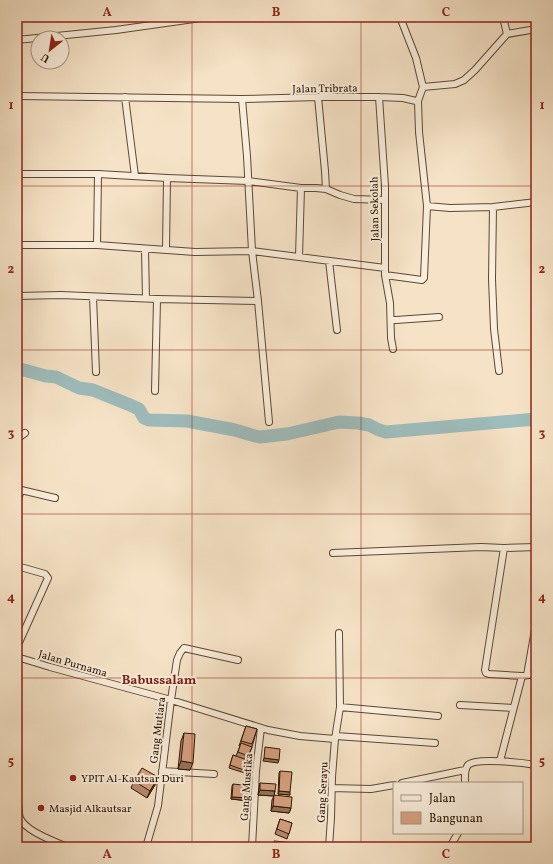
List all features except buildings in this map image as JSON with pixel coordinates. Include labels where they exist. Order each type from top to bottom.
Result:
[{"type":"street","points":[[17,26],[19,17]]},
{"type":"street","points":[[17,40],[116,30],[208,17]]},
{"type":"street","points":[[17,245],[97,245],[194,252],[252,251],[329,261],[385,272],[414,280],[422,280],[424,278],[428,206],[419,132],[418,102],[422,83],[416,58],[400,17]]},
{"type":"street","points":[[503,17],[507,34]]},
{"type":"street","points":[[422,87],[455,84],[464,80],[475,70],[507,34],[536,29]]},
{"type":"street","name":"Jalan Tribrata","points":[[17,96],[242,99],[379,97],[403,98],[418,102]]},
{"type":"street","points":[[125,97],[135,176]]},
{"type":"street","points":[[318,97],[326,189]]},
{"type":"street","name":"Jalan Sekolah","points":[[379,97],[385,186],[385,272],[390,303],[393,349]]},
{"type":"street","points":[[242,99],[252,251],[269,422]]},
{"type":"street","points":[[17,174],[98,174],[248,181],[301,188],[326,189],[354,199],[385,200]]},
{"type":"street","points":[[97,245],[98,174]]},
{"type":"street","points":[[166,250],[167,178]]},
{"type":"street","points":[[299,257],[301,188]]},
{"type":"street","points":[[428,206],[469,208],[536,202]]},
{"type":"street","points":[[493,207],[492,279],[494,328],[499,371]]},
{"type":"street","points":[[145,249],[146,298]]},
{"type":"street","points":[[329,261],[337,330]]},
{"type":"street","points":[[17,296],[258,301]]},
{"type":"street","points":[[93,297],[96,372]]},
{"type":"street","points":[[155,391],[157,299]]},
{"type":"street","points":[[391,320],[439,317]]},
{"type":"street","points":[[17,439],[25,433]]},
{"type":"street","points":[[17,503],[19,490],[55,498]]},
{"type":"street","points":[[332,553],[536,547]]},
{"type":"street","points":[[504,548],[485,670],[486,673],[489,674],[536,674]]},
{"type":"street","points":[[17,566],[45,574],[48,578],[17,647]]},
{"type":"street","points":[[500,761],[513,708],[524,675],[536,624]]},
{"type":"street","name":"Gang Serayu","points":[[329,847],[336,737],[340,707],[339,633]]},
{"type":"street","name":"Gang Mutiara","points":[[146,847],[158,806],[171,700],[180,653],[183,649],[238,660]]},
{"type":"street","name":"Jalan Purnama","points":[[17,657],[171,700],[288,735],[435,743]]},
{"type":"street","points":[[460,705],[513,708]]},
{"type":"street","points":[[340,707],[438,716]]},
{"type":"street","name":"Gang Mustika","points":[[252,847],[256,771],[261,728]]},
{"type":"street","points":[[465,782],[465,770],[474,762],[500,761],[536,765]]},
{"type":"street","points":[[407,782],[465,770]]},
{"type":"street","points":[[162,771],[214,774]]},
{"type":"street","points":[[332,788],[371,789],[393,785]]},
{"type":"street","points":[[17,799],[20,818],[27,826],[37,834],[67,847]]},
{"type":"street","points":[[450,847],[457,834]]},
{"type":"waterway","points":[[17,370],[20,369],[56,377],[79,388],[93,390],[139,409],[144,418],[149,420],[187,421],[235,430],[260,437],[287,434],[339,422],[369,425],[386,432],[536,419]]},
{"type":"place","name":"YPIT Al-Kautsar Duri","points":[[73,778]]},
{"type":"place","name":"Masjid Alkautsar","points":[[41,808]]},
{"type":"district","name":"Babussalam","points":[[159,679]]}]
